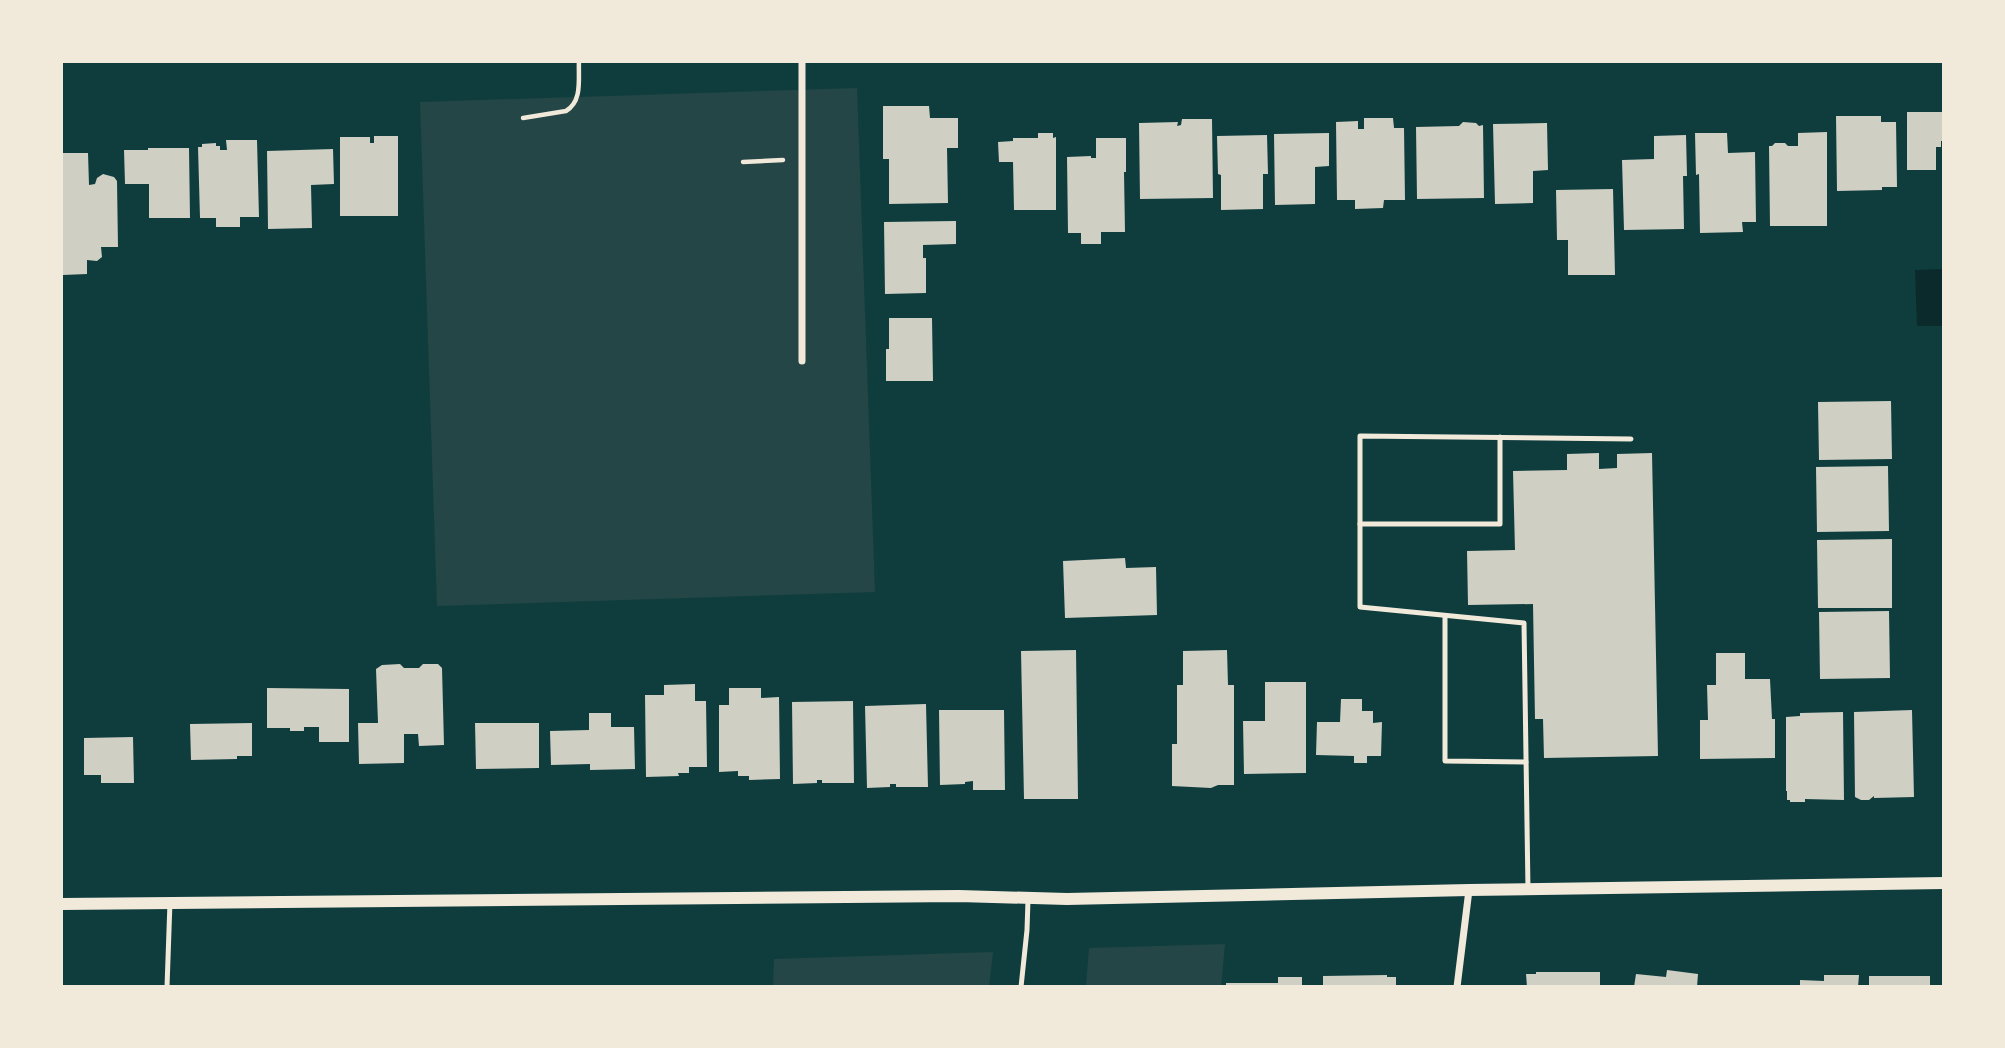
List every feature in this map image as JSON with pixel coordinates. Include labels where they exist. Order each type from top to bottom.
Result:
[{"type":"street","points":[[802,61],[802,361]]},
{"type":"street","points":[[61,904],[959,896],[1067,899],[1944,883]]},
{"type":"street","points":[[1457,987],[1469,890]]},
{"type":"lane","points":[[1528,890],[1524,623],[1360,607],[1360,436],[1631,439]]},
{"type":"lane","points":[[1360,523],[1500,524],[1500,437]]},
{"type":"lane","points":[[1445,616],[1445,761],[1526,762]]},
{"type":"lane","points":[[1021,987],[1028,897]]},
{"type":"lane","points":[[167,987],[170,902]]},
{"type":"path","points":[[523,118],[566,111],[572,107],[578,96],[579,61]]},
{"type":"path","points":[[743,162],[801,159]]},
{"type":"shaded area","points":[[857,88],[875,592],[437,606],[420,102]]},
{"type":"shaded area","points":[[1944,269],[1944,326],[1917,326],[1915,270]]},
{"type":"shaded area","points":[[1225,944],[1221,987],[1086,987],[1089,948]]},
{"type":"shaded area","points":[[993,952],[989,987],[773,987],[774,959]]},
{"type":"building","points":[[883,106],[929,106],[930,118],[958,118],[958,148],[947,148],[948,203],[889,204],[889,159],[883,159]]},
{"type":"building","points":[[1907,112],[1944,112],[1944,141],[1941,141],[1941,147],[1936,147],[1936,170],[1907,170]]},
{"type":"building","points":[[1836,116],[1881,116],[1881,122],[1896,122],[1897,187],[1837,191]]},
{"type":"building","points":[[1364,118],[1393,118],[1394,128],[1404,128],[1405,200],[1384,200],[1383,208],[1355,209],[1355,200],[1337,200],[1336,122],[1358,121],[1358,129],[1364,129]]},
{"type":"building","points":[[1182,119],[1212,119],[1213,198],[1140,199],[1139,123],[1178,122],[1177,126],[1181,125]]},
{"type":"building","points":[[1463,122],[1483,125],[1484,198],[1417,199],[1416,127],[1459,126]]},
{"type":"building","points":[[1547,123],[1548,170],[1533,171],[1533,203],[1495,204],[1493,124]]},
{"type":"building","points":[[1827,132],[1827,226],[1770,226],[1769,146],[1785,143],[1788,146],[1798,146],[1798,133]]},
{"type":"building","points":[[1038,133],[1053,133],[1053,138],[1056,137],[1056,210],[1014,210],[1013,162],[999,162],[998,142],[1013,141],[1013,138],[1038,138]]},
{"type":"building","points":[[1329,133],[1329,166],[1315,167],[1315,204],[1275,205],[1274,134]]},
{"type":"building","points":[[1695,133],[1727,133],[1728,153],[1755,152],[1756,222],[1742,222],[1743,232],[1700,233]]},
{"type":"building","points":[[1267,135],[1268,174],[1263,174],[1263,209],[1221,210],[1217,136]]},
{"type":"building","points":[[1686,135],[1687,176],[1683,176],[1684,229],[1624,230],[1622,160],[1654,159],[1654,136]]},
{"type":"building","points":[[374,136],[398,136],[398,216],[340,216],[340,137],[370,137],[370,143],[374,143]]},
{"type":"building","points":[[1096,138],[1126,138],[1125,232],[1101,232],[1101,244],[1081,244],[1081,233],[1068,233],[1067,157],[1096,158]]},
{"type":"building","points":[[226,140],[257,140],[259,217],[240,217],[240,227],[216,227],[216,218],[200,218],[198,147],[216,143],[220,150],[227,150]]},
{"type":"building","points":[[189,148],[190,218],[149,218],[149,184],[125,184],[124,150]]},
{"type":"building","points":[[333,149],[334,184],[311,185],[312,228],[268,229],[267,151]]},
{"type":"building","points":[[61,153],[88,153],[89,185],[95,184],[97,178],[103,174],[114,177],[117,181],[118,247],[101,247],[102,257],[97,261],[87,260],[87,274],[63,275]]},
{"type":"building","points":[[1613,189],[1615,275],[1568,275],[1568,240],[1557,240],[1556,190]]},
{"type":"building","points":[[956,221],[956,244],[923,245],[923,258],[926,258],[926,293],[885,294],[884,222]]},
{"type":"building","points":[[889,318],[932,318],[933,381],[886,381]]},
{"type":"building","points":[[1891,401],[1892,459],[1819,460],[1818,402]]},
{"type":"building","points":[[1599,453],[1599,469],[1617,468],[1617,454],[1652,453],[1658,756],[1544,758],[1543,719],[1535,719],[1533,604],[1468,605],[1467,551],[1515,550],[1513,471],[1567,470],[1567,454]]},
{"type":"building","points":[[1888,466],[1889,531],[1817,532],[1816,467]]},
{"type":"building","points":[[1892,539],[1892,608],[1818,608],[1817,540]]},
{"type":"building","points":[[1125,558],[1126,568],[1156,567],[1157,615],[1065,618],[1063,561]]},
{"type":"building","points":[[1889,611],[1890,678],[1820,679],[1819,612]]},
{"type":"building","points":[[1076,650],[1078,799],[1024,799],[1021,651]]},
{"type":"building","points":[[1227,650],[1228,685],[1234,685],[1234,785],[1211,788],[1172,786],[1172,744],[1177,744],[1177,685],[1183,685],[1183,651]]},
{"type":"building","points":[[1716,653],[1745,653],[1745,679],[1770,679],[1772,719],[1775,719],[1775,758],[1700,759],[1700,720],[1708,720],[1707,685],[1716,685]]},
{"type":"building","points":[[400,664],[404,668],[419,668],[423,664],[438,664],[442,668],[444,745],[419,746],[418,734],[404,734],[404,763],[359,764],[358,723],[378,723],[376,669],[382,665]]},
{"type":"building","points":[[1265,682],[1306,682],[1306,773],[1244,774],[1243,721],[1265,721]]},
{"type":"building","points":[[695,684],[695,701],[706,701],[707,767],[689,767],[689,773],[678,773],[679,776],[646,777],[645,695],[664,695],[664,685]]},
{"type":"building","points":[[267,688],[349,689],[349,742],[319,742],[319,727],[304,727],[304,731],[267,728]]},
{"type":"building","points":[[729,688],[761,688],[761,698],[779,697],[780,779],[749,780],[749,776],[738,776],[738,771],[719,772],[719,705],[729,705]]},
{"type":"building","points":[[1341,699],[1362,699],[1362,711],[1373,711],[1373,723],[1382,722],[1381,756],[1367,756],[1367,763],[1354,763],[1354,756],[1316,755],[1317,722],[1340,722]]},
{"type":"building","points":[[853,701],[854,783],[822,783],[822,780],[817,780],[817,783],[793,784],[792,702]]},
{"type":"building","points":[[926,704],[928,787],[896,787],[896,784],[890,784],[890,787],[867,788],[865,706]]},
{"type":"building","points":[[939,710],[1004,710],[1005,790],[973,790],[973,781],[940,785]]},
{"type":"building","points":[[1912,710],[1914,797],[1874,796],[1869,800],[1861,800],[1855,797],[1854,712]]},
{"type":"building","points":[[1843,712],[1844,800],[1805,799],[1805,802],[1790,802],[1787,800],[1786,791],[1786,717],[1800,716],[1800,713]]},
{"type":"building","points":[[589,713],[611,713],[611,727],[634,727],[635,769],[590,770],[590,764],[551,765],[550,731],[589,730]]},
{"type":"building","points":[[252,723],[252,756],[191,760],[190,724]]},
{"type":"building","points":[[475,723],[539,723],[539,768],[476,769]]},
{"type":"building","points":[[133,737],[134,783],[101,783],[101,775],[84,775],[84,738]]},
{"type":"building","points":[[1667,970],[1698,974],[1697,987],[1634,987],[1636,974],[1666,977]]},
{"type":"building","points":[[1600,972],[1600,987],[1527,987],[1526,974]]},
{"type":"building","points":[[1824,975],[1859,975],[1858,987],[1800,987],[1800,980],[1824,981]]},
{"type":"building","points":[[1323,976],[1396,977],[1396,987],[1323,987]]},
{"type":"building","points":[[1869,976],[1930,976],[1930,987],[1869,987]]},
{"type":"building","points":[[1278,977],[1302,977],[1302,987],[1226,987],[1226,983],[1278,983]]}]
